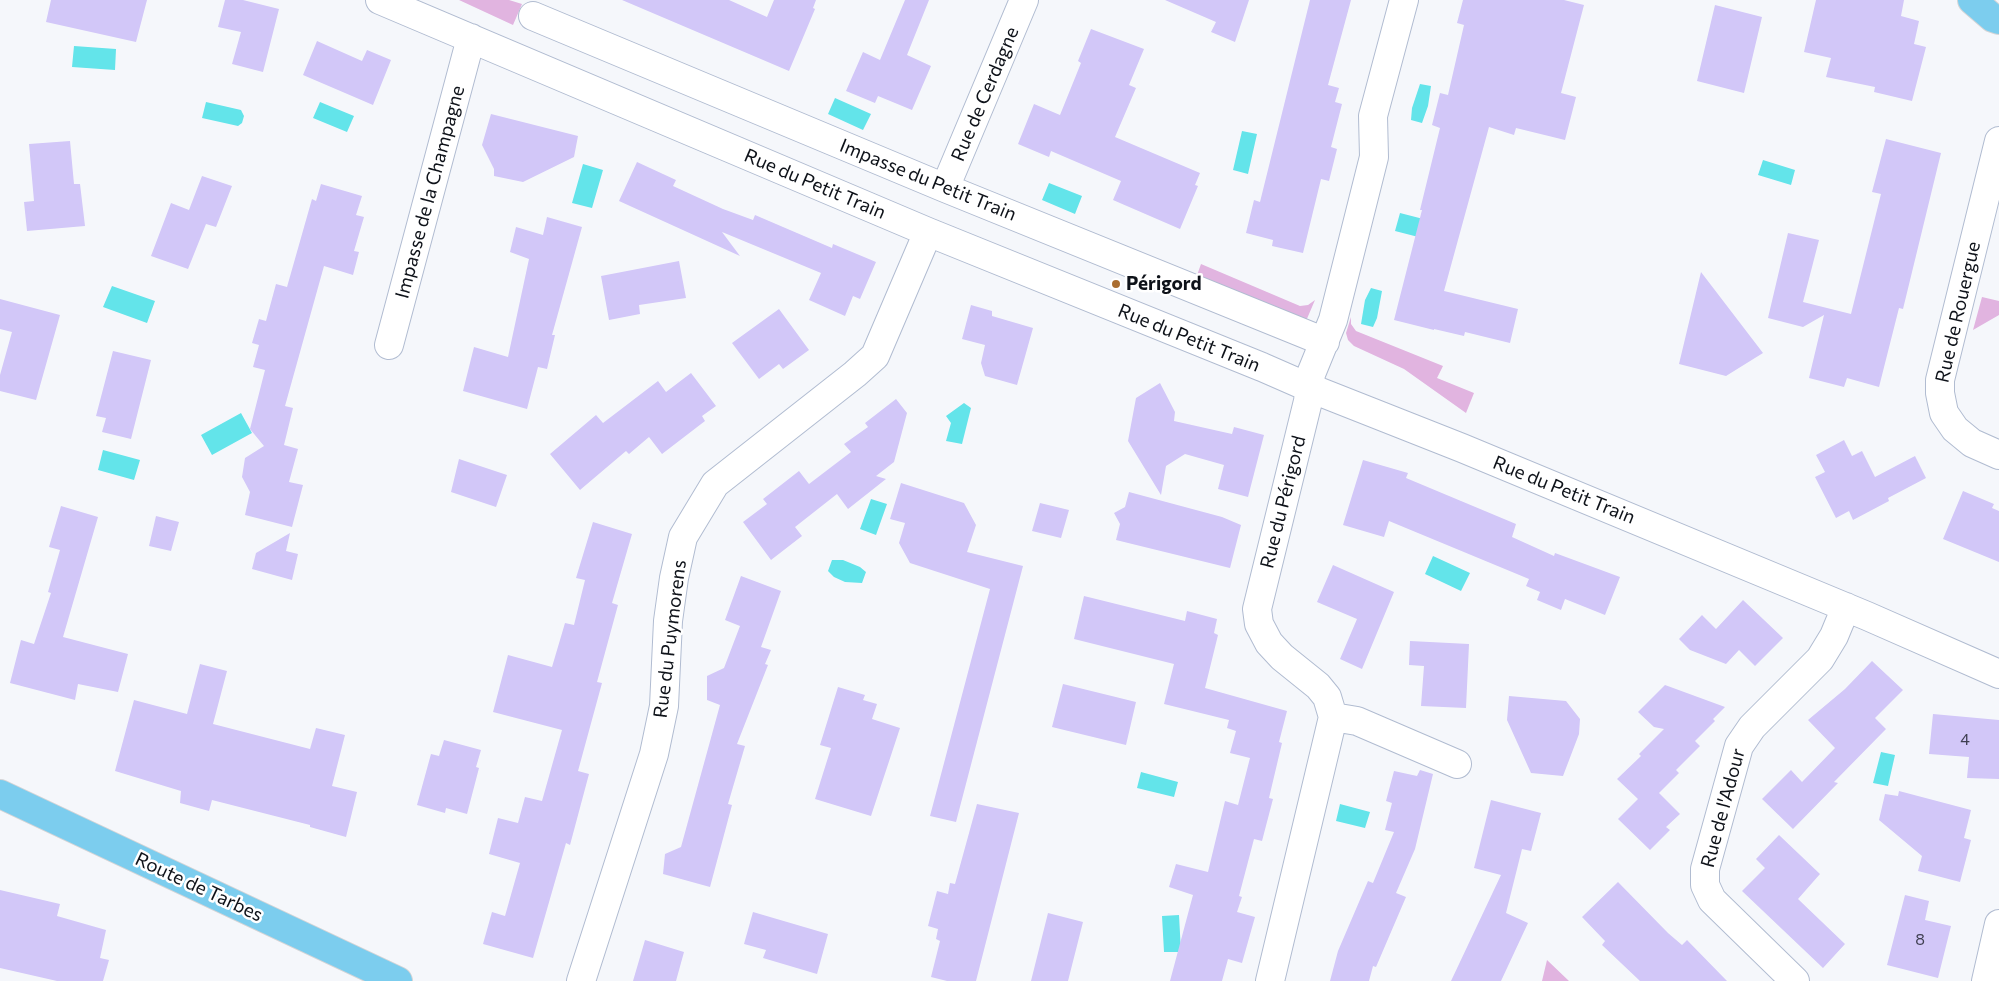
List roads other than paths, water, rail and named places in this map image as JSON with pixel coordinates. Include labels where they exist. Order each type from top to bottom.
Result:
[{"type":"main road","points":[[1972,0],[1993,18],[1999,20]]},
{"type":"main road","name":"Route de Tarbes","points":[[0,794],[398,981]]},
{"type":"street","name":"Rue du Petit Train","points":[[380,0],[928,232],[1462,448],[1846,607],[1999,674]]},
{"type":"street","name":"Rue de Cerdagne","points":[[946,188],[1024,0]]},
{"type":"street","name":"Rue du Périgord","points":[[1333,718],[1330,705],[1323,692],[1313,681],[1282,657],[1269,644],[1261,630],[1257,609],[1312,374],[1333,320],[1374,157],[1373,116],[1404,0]]},
{"type":"street","name":"Impasse du Petit Train","points":[[532,16],[946,188],[1325,342]]},
{"type":"street","name":"Impasse de la Champagne","points":[[389,345],[471,38]]},
{"type":"street","name":"Rue de Rouergue","points":[[1999,142],[1991,198],[1940,380],[1944,412],[1955,429],[1972,443],[1999,455]]},
{"type":"street","name":"Rue du Puymorens","points":[[581,981],[654,754],[664,706],[668,621],[674,578],[683,538],[715,484],[855,374],[875,356],[928,232]]},
{"type":"street","name":"Rue de l'Adour","points":[[1795,981],[1712,900],[1705,885],[1705,869],[1739,746],[1752,727],[1820,658],[1834,636],[1846,607]]},
{"type":"street","points":[[1270,981],[1333,718],[1357,721],[1457,764]]},
{"type":"street","points":[[1986,981],[1999,924]]},
{"type":"water","points":[[74,46],[116,49],[115,70],[72,67]]},
{"type":"water","points":[[1420,84],[1431,86],[1428,106],[1422,123],[1411,120],[1412,108]]},
{"type":"water","points":[[835,98],[871,114],[863,130],[828,114]]},
{"type":"water","points":[[206,102],[241,110],[244,116],[242,123],[238,126],[202,118]]},
{"type":"water","points":[[320,102],[354,116],[347,132],[313,118]]},
{"type":"water","points":[[1242,131],[1257,134],[1248,174],[1233,170]]},
{"type":"water","points":[[1763,160],[1795,170],[1791,185],[1758,175]]},
{"type":"water","points":[[583,164],[603,170],[592,208],[572,203]]},
{"type":"water","points":[[1049,183],[1082,196],[1075,214],[1042,200]]},
{"type":"water","points":[[1400,213],[1435,222],[1430,240],[1395,231]]},
{"type":"water","points":[[112,286],[155,301],[147,323],[103,307]]},
{"type":"water","points":[[1371,288],[1382,291],[1377,318],[1373,327],[1361,324],[1365,300]]},
{"type":"water","points":[[964,403],[971,408],[962,444],[946,441],[951,423],[946,416]]},
{"type":"water","points":[[241,413],[252,433],[212,455],[201,435]]},
{"type":"water","points":[[103,450],[140,460],[134,480],[98,470]]},
{"type":"water","points":[[871,499],[887,504],[876,535],[860,529]]},
{"type":"water","points":[[1433,556],[1470,573],[1461,591],[1425,574]]},
{"type":"water","points":[[832,560],[843,560],[860,567],[866,572],[862,583],[845,582],[834,577],[828,571]]},
{"type":"water","points":[[1881,752],[1895,755],[1888,786],[1873,783]]},
{"type":"water","points":[[1141,772],[1178,782],[1174,797],[1137,788]]},
{"type":"water","points":[[1340,804],[1370,812],[1365,828],[1336,821]]},
{"type":"water","points":[[1179,915],[1181,952],[1164,952],[1162,916]]},
{"type":"place","name":"Périgord","points":[[1116,284]]}]
